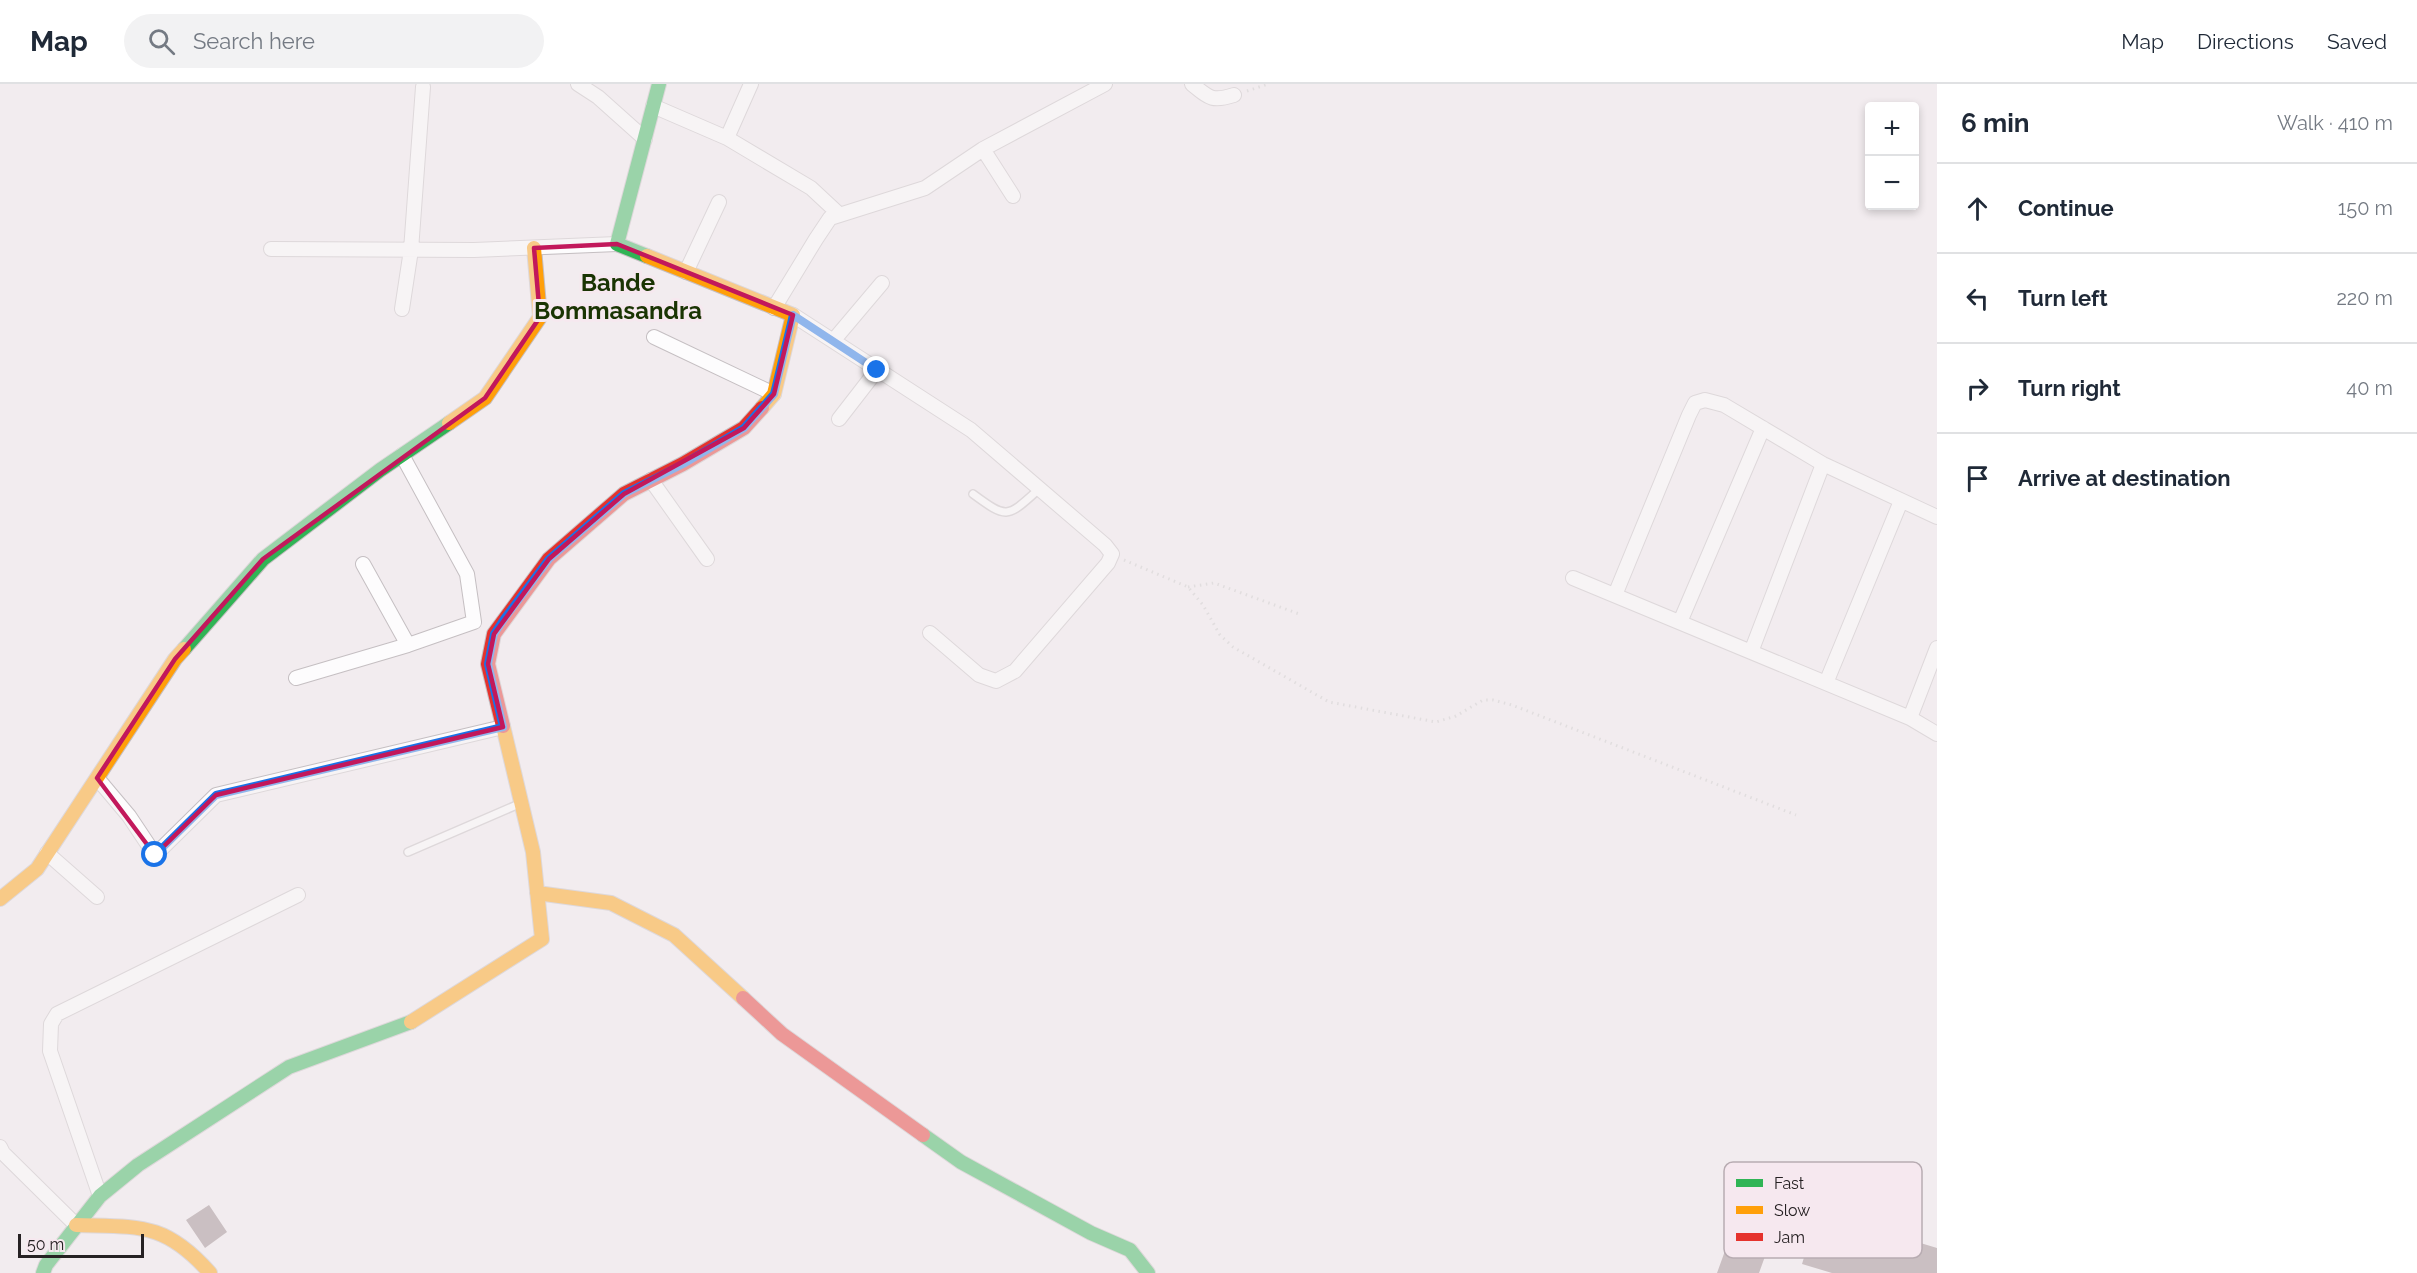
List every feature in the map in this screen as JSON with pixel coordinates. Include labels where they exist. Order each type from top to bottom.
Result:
[{"type":"street","points":[[578,84],[598,97],[645,139]]},
{"type":"street","points":[[617,244],[659,84]]},
{"type":"street","points":[[727,138],[751,84]]},
{"type":"street","points":[[774,308],[830,218],[926,188],[983,149],[1105,84]]},
{"type":"street","points":[[1192,84],[1209,98],[1220,100],[1234,95]]},
{"type":"street","points":[[402,309],[411,250],[423,87]]},
{"type":"street","points":[[653,106],[727,138],[812,188],[840,215]]},
{"type":"street","points":[[983,149],[1013,196]]},
{"type":"street","points":[[686,272],[719,202]]},
{"type":"street","points":[[271,249],[411,250],[617,244],[793,315],[971,430],[1038,490],[1106,545],[1112,554],[1108,563],[1015,672],[996,681],[979,675],[930,633]]},
{"type":"street","points":[[0,899],[37,868],[175,660],[263,559],[402,455],[485,398],[540,316],[534,248]]},
{"type":"street","points":[[833,341],[882,283]]},
{"type":"street","points":[[43,1273],[46,1265],[100,1196],[138,1165],[289,1067],[409,1023],[542,939],[533,852],[488,664],[494,634],[549,559],[624,494],[744,428],[774,394],[793,315]]},
{"type":"street","points":[[654,337],[774,394]]},
{"type":"street","points":[[839,419],[877,370]]},
{"type":"street","points":[[1615,595],[1695,403],[1705,400],[1724,405],[1823,464],[1937,517]]},
{"type":"street","points":[[1680,622],[1763,428]]},
{"type":"street","points":[[402,455],[467,574],[474,622]]},
{"type":"street","points":[[1751,652],[1823,464]]},
{"type":"street","points":[[651,480],[707,559]]},
{"type":"street","points":[[1826,683],[1901,501]]},
{"type":"street","points":[[363,564],[408,645]]},
{"type":"street","points":[[1573,578],[1910,718],[1937,734]]},
{"type":"street","points":[[474,622],[494,634]]},
{"type":"street","points":[[296,678],[408,645],[474,622]]},
{"type":"street","points":[[1910,718],[1937,648]]},
{"type":"street","points":[[97,778],[129,816],[155,855],[216,795],[503,727]]},
{"type":"street","points":[[47,853],[97,897]]},
{"type":"street","points":[[537,893],[611,903],[674,934],[782,1034],[951,1155],[1091,1233],[1130,1250],[1148,1273]]},
{"type":"street","points":[[100,1196],[50,1051],[51,1024],[57,1014],[298,895]]},
{"type":"street","points":[[0,1147],[3,1153],[76,1226],[126,1226],[153,1230],[178,1241],[189,1249],[210,1273]]},
{"type":"lane","points":[[973,494],[996,510],[1006,513],[1018,508],[1038,490]]},
{"type":"lane","points":[[408,852],[521,803]]},
{"type":"path","points":[[1234,95],[1268,84]]},
{"type":"path","points":[[1112,554],[1188,586],[1203,605],[1220,635],[1233,647],[1329,702],[1436,722],[1456,717],[1482,700],[1493,700],[1512,705],[1796,815]]},
{"type":"path","points":[[1188,586],[1214,583],[1302,615]]},
{"type":"highlighted area","points":[[617,244],[793,315],[774,394],[744,428],[624,494],[549,559],[494,634],[488,664],[503,727],[216,795],[155,855],[97,778],[175,659],[263,559],[485,398],[540,317],[534,248]]},
{"type":"building","points":[[209,1205],[227,1232],[205,1248],[186,1220]]},
{"type":"building","points":[[1922,1243],[1937,1248],[1937,1273],[1832,1273],[1802,1264],[1804,1258],[1922,1258]]},
{"type":"building","points":[[1724,1254],[1724,1258],[1764,1258],[1759,1273],[1717,1273]]},
{"type":"traffic: fast","points":[[647,256],[617,244],[659,84]]},
{"type":"traffic: fast","points":[[184,649],[263,559],[380,470],[449,423]]},
{"type":"traffic: fast","points":[[43,1273],[46,1265],[100,1196],[138,1165],[289,1067],[411,1022]]},
{"type":"traffic: fast","points":[[923,1135],[961,1162],[1091,1233],[1130,1250],[1148,1273]]},
{"type":"traffic: slow","points":[[449,423],[485,398],[540,317],[534,248]]},
{"type":"traffic: slow","points":[[647,256],[793,315],[774,394],[762,408]]},
{"type":"traffic: slow","points":[[0,899],[37,869],[175,659],[184,649]]},
{"type":"traffic: slow","points":[[411,1022],[542,939],[533,852],[503,726]]},
{"type":"traffic: slow","points":[[537,893],[611,903],[674,935],[743,998]]},
{"type":"traffic: slow","points":[[76,1225],[134,1228],[164,1236],[194,1256],[210,1273]]},
{"type":"traffic: jam","points":[[503,726],[488,664],[494,634],[549,559],[624,494],[683,464],[744,428],[762,408]]},
{"type":"traffic: jam","points":[[743,998],[782,1034],[923,1135]]},
{"type":"district","name":"Bande Bommasandra","points":[[618,296]]},
{"type":"route","points":[[155,855],[216,795],[503,727],[488,664],[494,634],[504,619],[549,559],[624,494],[683,464],[744,428],[774,394],[793,315],[877,370]]}]
